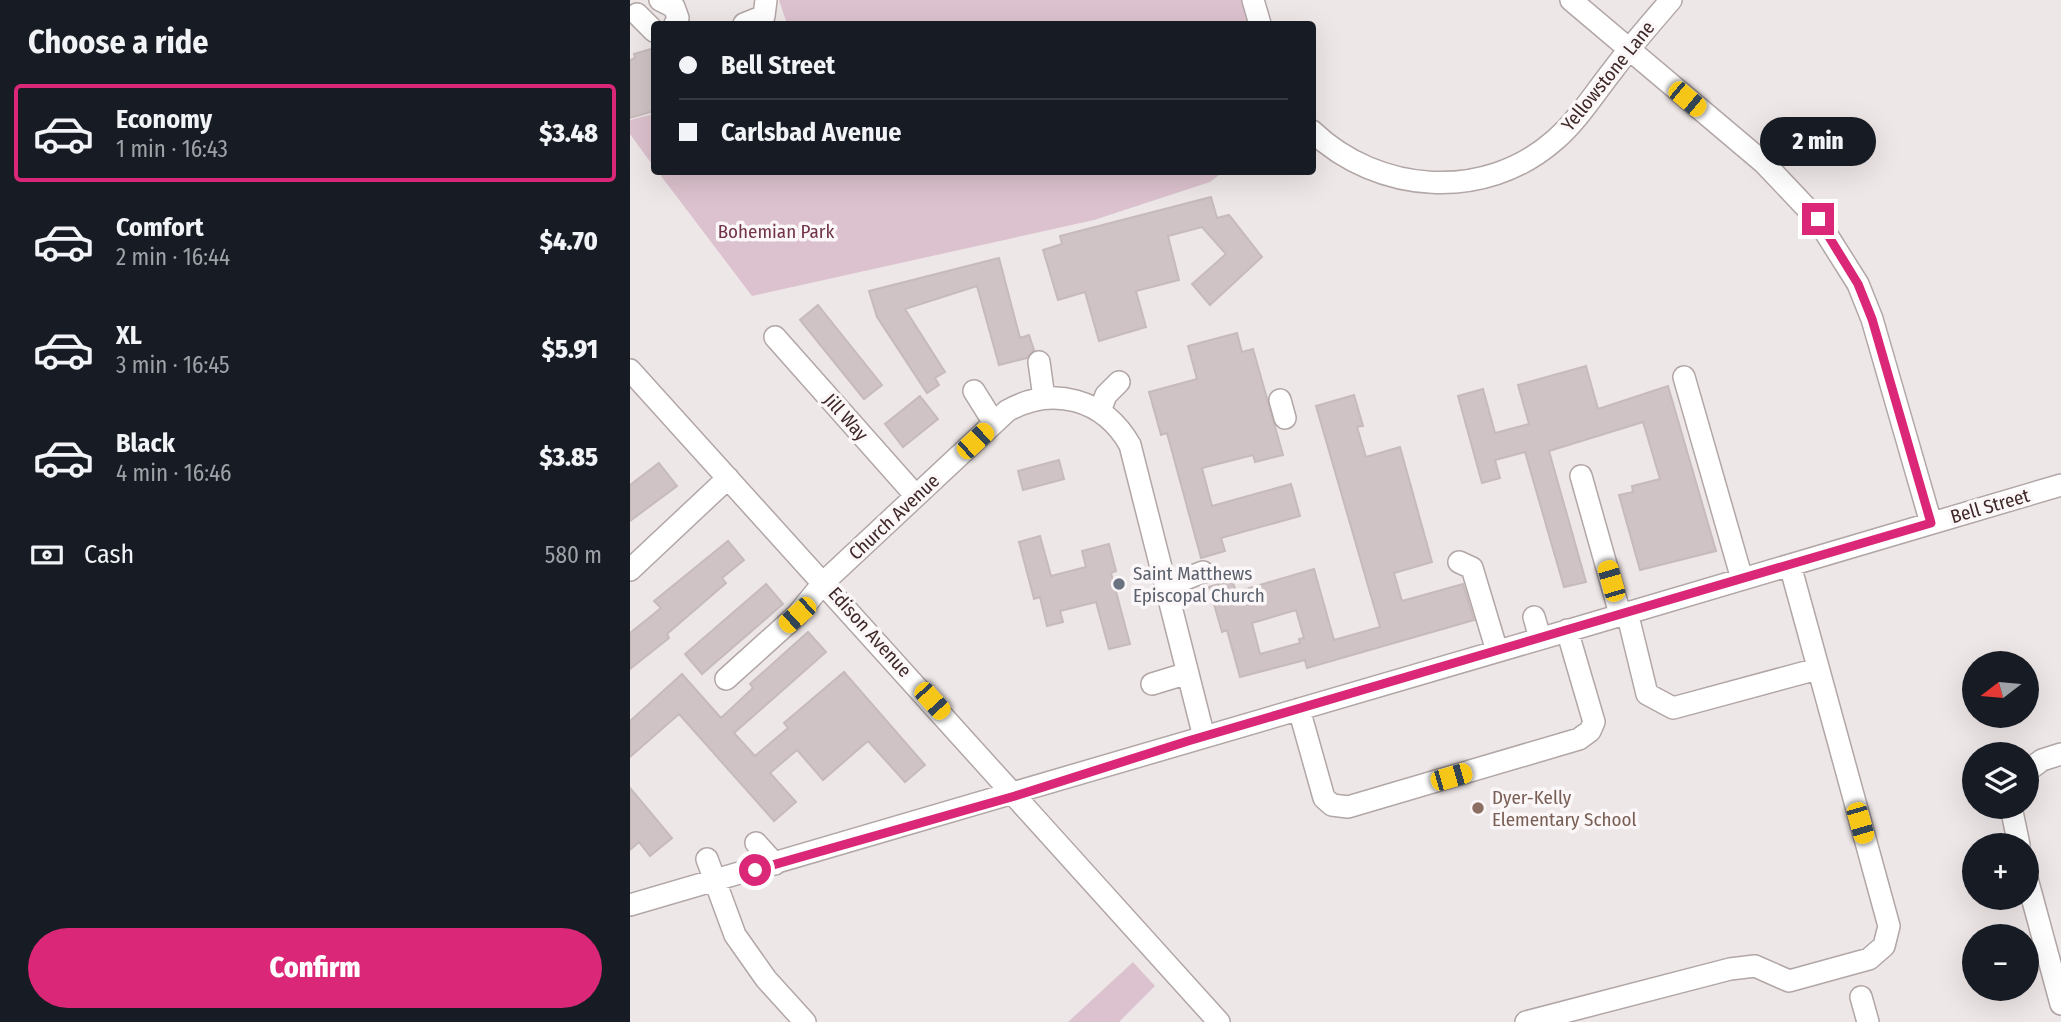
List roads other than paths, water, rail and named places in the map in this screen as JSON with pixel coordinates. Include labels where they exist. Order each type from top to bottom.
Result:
[{"type":"street","points":[[660,0],[674,7],[676,21]]},
{"type":"street","points":[[752,21],[764,16],[766,0]]},
{"type":"street","points":[[1253,0],[1259,21]]},
{"type":"street","points":[[1571,0],[1783,181],[1818,219],[1839,250],[1872,319],[1931,523]]},
{"type":"street","name":"Yellowstone Lane","points":[[1316,134],[1345,158],[1391,177],[1440,184],[1489,176],[1534,156],[1571,124],[1671,0]]},
{"type":"street","points":[[637,14],[651,28]]},
{"type":"street","name":"Jill Way","points":[[775,337],[916,496]]},
{"type":"street","points":[[1040,362],[1044,398]]},
{"type":"street","name":"Edison Avenue","points":[[630,370],[1219,1022]]},
{"type":"street","points":[[1684,377],[1742,579]]},
{"type":"street","points":[[1100,411],[1106,395],[1119,382]]},
{"type":"street","points":[[974,391],[994,423]]},
{"type":"street","name":"Church Avenue","points":[[726,679],[797,615],[824,582],[994,423],[1018,405],[1044,398],[1070,398],[1100,411],[1115,424],[1130,445],[1155,508],[1167,586],[1204,737]]},
{"type":"street","points":[[1581,475],[1647,694],[1673,708],[1817,669]]},
{"type":"street","points":[[630,570],[728,478]]},
{"type":"street","name":"Bell Street","points":[[630,905],[1015,796],[1497,651],[1537,628],[1567,630],[2061,485]]},
{"type":"street","points":[[1459,562],[1472,568],[1497,651]]},
{"type":"street","points":[[1526,1022],[1730,969],[1755,966],[1789,981],[1869,959],[1884,946],[1889,926],[1790,565]]},
{"type":"street","points":[[1167,586],[1203,572]]},
{"type":"street","points":[[1299,709],[1324,798],[1332,805],[1348,807],[1412,789],[1578,739],[1590,731],[1594,722],[1567,630]]},
{"type":"street","points":[[1152,684],[1188,673]]},
{"type":"street","points":[[2039,762],[2061,754]]},
{"type":"street","points":[[756,842],[775,864]]},
{"type":"street","points":[[707,859],[726,917],[749,957],[805,1022]]},
{"type":"street","points":[[2035,910],[2061,1004]]},
{"type":"street","points":[[1861,997],[1868,1022]]},
{"type":"place","name":"Saint Matthews Episcopal Church","points":[[1119,584]]},
{"type":"place","name":"Dyer-Kelly Elementary School","points":[[1478,808]]},
{"type":"park label","name":"Bohemian Park","points":[[776,231]]}]
